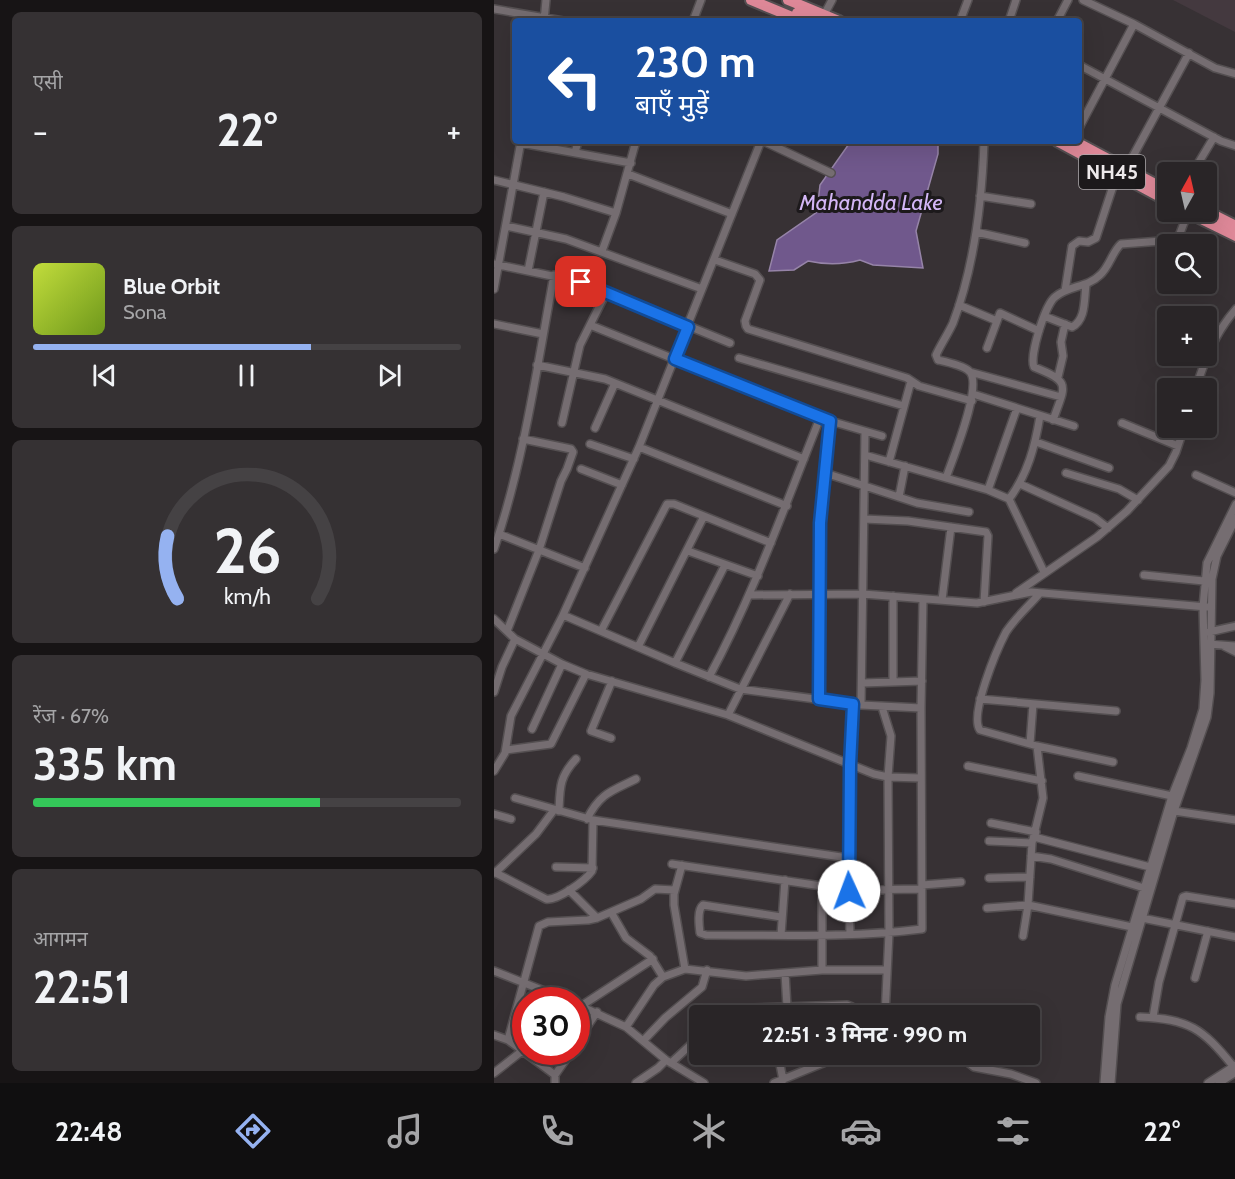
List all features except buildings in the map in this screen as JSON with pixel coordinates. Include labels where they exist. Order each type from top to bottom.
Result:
[{"type":"highway","points":[[751,0],[795,18]]},
{"type":"highway","points":[[766,0],[820,18]]},
{"type":"highway","points":[[788,0],[820,18]]},
{"type":"highway","name":"NH45","points":[[1063,144],[1157,187]]},
{"type":"highway","name":"NH45","points":[[1079,144],[1157,194]]},
{"type":"highway","points":[[1217,217],[1235,226]]},
{"type":"highway","points":[[1208,222],[1235,236]]},
{"type":"street","points":[[544,18],[546,0]]},
{"type":"street","points":[[694,18],[701,0]]},
{"type":"street","points":[[820,18],[832,0]]},
{"type":"street","points":[[961,18],[968,0]]},
{"type":"street","points":[[1009,18],[1016,0]]},
{"type":"street","points":[[1059,18],[1068,0]]},
{"type":"street","points":[[1084,0],[1215,68],[1235,74]]},
{"type":"street","points":[[494,9],[535,18]]},
{"type":"street","points":[[1082,122],[1134,24]]},
{"type":"street","points":[[1065,291],[1072,246],[1079,241],[1088,242],[1096,238],[1121,172],[1189,53]]},
{"type":"street","points":[[1082,67],[1235,146]]},
{"type":"street","points":[[1199,162],[1214,137]]},
{"type":"street","points":[[494,289],[496,264],[506,226],[521,144]]},
{"type":"street","points":[[531,144],[631,163]]},
{"type":"street","points":[[575,153],[577,144]]},
{"type":"street","points":[[602,251],[616,213],[635,144]]},
{"type":"street","points":[[494,771],[506,750],[509,721],[563,615],[640,447],[761,144]]},
{"type":"street","points":[[769,144],[831,172]]},
{"type":"street","points":[[984,144],[974,247],[959,305],[936,355],[938,360],[968,369],[970,372],[1061,397]]},
{"type":"street","points":[[628,174],[732,214]]},
{"type":"street","points":[[494,180],[616,213]]},
{"type":"street","points":[[528,270],[544,192]]},
{"type":"street","points":[[980,196],[1031,204]]},
{"type":"street","points":[[1058,377],[1032,364],[1049,303],[1065,291],[1086,285],[1102,273],[1121,244],[1175,240],[1183,222]]},
{"type":"street","points":[[506,226],[566,239],[702,289]]},
{"type":"street","points":[[976,232],[1025,243]]},
{"type":"street","points":[[715,260],[759,277],[760,284],[745,321],[749,328],[911,381],[919,386],[1017,408],[1074,426]]},
{"type":"street","points":[[496,264],[581,282],[730,344]]},
{"type":"street","points":[[494,549],[509,504],[554,275]]},
{"type":"street","points":[[1044,316],[1074,326],[1081,319],[1086,285]]},
{"type":"street","points":[[562,423],[580,345],[607,291]]},
{"type":"street","points":[[959,305],[996,321]]},
{"type":"street","points":[[1199,378],[1211,344],[1235,309]]},
{"type":"street","points":[[987,348],[996,321],[1002,313],[1040,331]]},
{"type":"street","points":[[494,324],[543,334]]},
{"type":"street","points":[[1054,420],[1061,397],[1062,385],[1058,377],[1063,356],[1061,342],[1065,324]]},
{"type":"street","points":[[590,325],[820,418],[882,436]]},
{"type":"street","points":[[739,358],[904,406]]},
{"type":"street","points":[[537,365],[596,376],[615,382],[804,459]]},
{"type":"street","points":[[946,478],[972,397],[970,372]]},
{"type":"street","points":[[889,462],[911,381]]},
{"type":"street","points":[[595,428],[615,382]]},
{"type":"street","points":[[988,490],[1017,408]]},
{"type":"street","points":[[1009,498],[1020,484],[1036,442],[1040,416]]},
{"type":"street","points":[[709,676],[734,631],[758,576],[820,418]]},
{"type":"street","points":[[819,699],[820,523],[830,421]]},
{"type":"street","points":[[1122,423],[1178,446]]},
{"type":"street","points":[[850,934],[848,858],[850,765],[857,704],[862,683],[865,432]]},
{"type":"street","points":[[1013,594],[1109,528],[1169,466],[1181,438]]},
{"type":"street","points":[[507,631],[539,550],[561,481],[568,469],[573,452],[571,449],[523,439]]},
{"type":"street","points":[[1036,442],[1109,468]]},
{"type":"street","points":[[590,444],[634,459]]},
{"type":"street","points":[[640,447],[787,506]]},
{"type":"street","points":[[865,455],[1009,498],[1044,572]]},
{"type":"street","points":[[899,497],[905,466]]},
{"type":"street","points":[[581,469],[622,485]]},
{"type":"street","points":[[825,473],[924,504],[969,512]]},
{"type":"street","points":[[1066,473],[1120,489],[1138,500]]},
{"type":"street","points":[[1196,475],[1235,493]]},
{"type":"street","points":[[1020,484],[1095,518],[1109,528]]},
{"type":"street","points":[[601,631],[665,506],[674,504],[703,518],[771,543]]},
{"type":"street","points":[[1111,1083],[1117,1004],[1174,811],[1208,711],[1207,607],[1204,582],[1207,563],[1235,504]]},
{"type":"street","points":[[638,647],[703,518]]},
{"type":"street","points":[[1207,607],[1214,567],[1235,518]]},
{"type":"street","points":[[864,519],[985,532],[987,534],[984,602]]},
{"type":"street","points":[[942,600],[952,527]]},
{"type":"street","points":[[499,534],[585,568]]},
{"type":"street","points":[[688,551],[758,576]]},
{"type":"street","points":[[674,663],[725,565]]},
{"type":"street","points":[[1144,574],[1204,582]]},
{"type":"street","points":[[749,595],[863,594],[984,602],[1031,592],[1207,607]]},
{"type":"street","points":[[1040,593],[1006,632],[994,657],[980,699],[976,720],[980,730],[1033,745],[1113,762]]},
{"type":"street","points":[[728,715],[790,594]]},
{"type":"street","points":[[893,597],[893,682]]},
{"type":"street","points":[[781,917],[707,904],[700,909],[699,929],[702,934],[821,935],[889,933],[922,929],[923,599]]},
{"type":"street","points":[[563,615],[740,689],[882,707],[921,708]]},
{"type":"street","points":[[494,620],[515,639],[586,674],[728,715],[850,765],[887,777],[921,778]]},
{"type":"street","points":[[1207,632],[1235,626]]},
{"type":"street","points":[[494,692],[515,639]]},
{"type":"street","points":[[1207,644],[1235,646]]},
{"type":"street","points":[[1104,1083],[1109,1017],[1115,985],[1172,796],[1203,709],[1207,644]]},
{"type":"street","points":[[1221,645],[1235,652]]},
{"type":"street","points":[[532,729],[562,664]]},
{"type":"street","points":[[506,750],[551,744],[555,741],[586,674]]},
{"type":"street","points":[[611,738],[592,733],[591,728],[612,681]]},
{"type":"street","points":[[862,683],[922,681]]},
{"type":"street","points":[[980,699],[1116,711]]},
{"type":"street","points":[[1023,936],[1028,905],[1031,856],[1043,798],[1042,781],[1033,745],[1033,704]]},
{"type":"street","points":[[882,707],[891,736],[887,777],[889,933],[885,1005]]},
{"type":"street","points":[[576,759],[566,769],[561,781],[556,810],[536,834],[494,872],[549,900],[569,890],[591,874],[593,868],[590,819],[597,801],[609,792],[636,779]]},
{"type":"street","points":[[968,766],[1042,781]]},
{"type":"street","points":[[1078,776],[1172,796]]},
{"type":"street","points":[[515,798],[590,819],[848,858]]},
{"type":"street","points":[[1174,811],[1235,820]]},
{"type":"street","points":[[494,814],[511,819]]},
{"type":"street","points":[[991,823],[1034,838],[1150,867]]},
{"type":"street","points":[[989,841],[1034,838]]},
{"type":"street","points":[[1031,856],[1051,859],[1144,888]]},
{"type":"street","points":[[672,864],[849,891],[889,890],[961,882]]},
{"type":"street","points":[[682,865],[675,890],[675,915],[685,969]]},
{"type":"street","points":[[556,867],[593,868]]},
{"type":"street","points":[[989,878],[1030,877]]},
{"type":"street","points":[[781,935],[785,880]]},
{"type":"street","points":[[821,970],[822,886]]},
{"type":"street","points":[[508,1040],[539,926],[548,922],[597,918],[641,899],[655,889],[675,890]]},
{"type":"street","points":[[569,890],[597,918]]},
{"type":"street","points":[[1153,1017],[1159,982],[1182,899],[1186,896],[1235,904]]},
{"type":"street","points":[[987,908],[1028,905],[1132,927]]},
{"type":"street","points":[[611,912],[626,938],[653,959],[663,978]]},
{"type":"street","points":[[1142,918],[1235,937]]},
{"type":"street","points":[[1132,927],[1142,918]]},
{"type":"street","points":[[1195,978],[1208,931]]},
{"type":"street","points":[[590,998],[653,959]]},
{"type":"street","points":[[626,1027],[646,993],[663,978],[685,969],[746,976],[821,970],[887,970]]},
{"type":"street","points":[[643,1041],[665,1018],[702,987],[707,970]]},
{"type":"street","points":[[494,971],[532,987]]},
{"type":"street","points":[[785,973],[787,1005]]},
{"type":"street","points":[[590,1009],[626,1027],[668,1061],[704,1083]]},
{"type":"street","points":[[590,1022],[597,1012]]},
{"type":"street","points":[[1140,1017],[1176,1020],[1194,1027],[1218,1047],[1234,1072]]},
{"type":"street","points":[[494,1035],[512,1043]]},
{"type":"street","points":[[636,1083],[689,1044]]},
{"type":"street","points":[[494,1073],[512,1059]]},
{"type":"street","points":[[538,1065],[555,1079],[563,1065]]},
{"type":"street","points":[[780,1065],[783,1080]]},
{"type":"street","points":[[774,1083],[819,1065]]},
{"type":"street","points":[[971,1065],[1011,1074],[1036,1083]]},
{"type":"street","points":[[1208,1083],[1234,1072]]},
{"type":"street","points":[[1219,1083],[1234,1072]]},
{"type":"shaded area","points":[[1173,0],[1235,0],[1235,32]]},
{"type":"water","name":"Mahandda Lake","points":[[849,144],[938,144],[938,154],[916,231],[923,268],[873,265],[860,260],[834,264],[808,261],[794,270],[769,271],[777,240],[817,212],[820,185]]},
{"type":"route","points":[[581,282],[688,327],[675,359],[830,421],[820,523],[819,699],[853,704],[849,891]]}]
